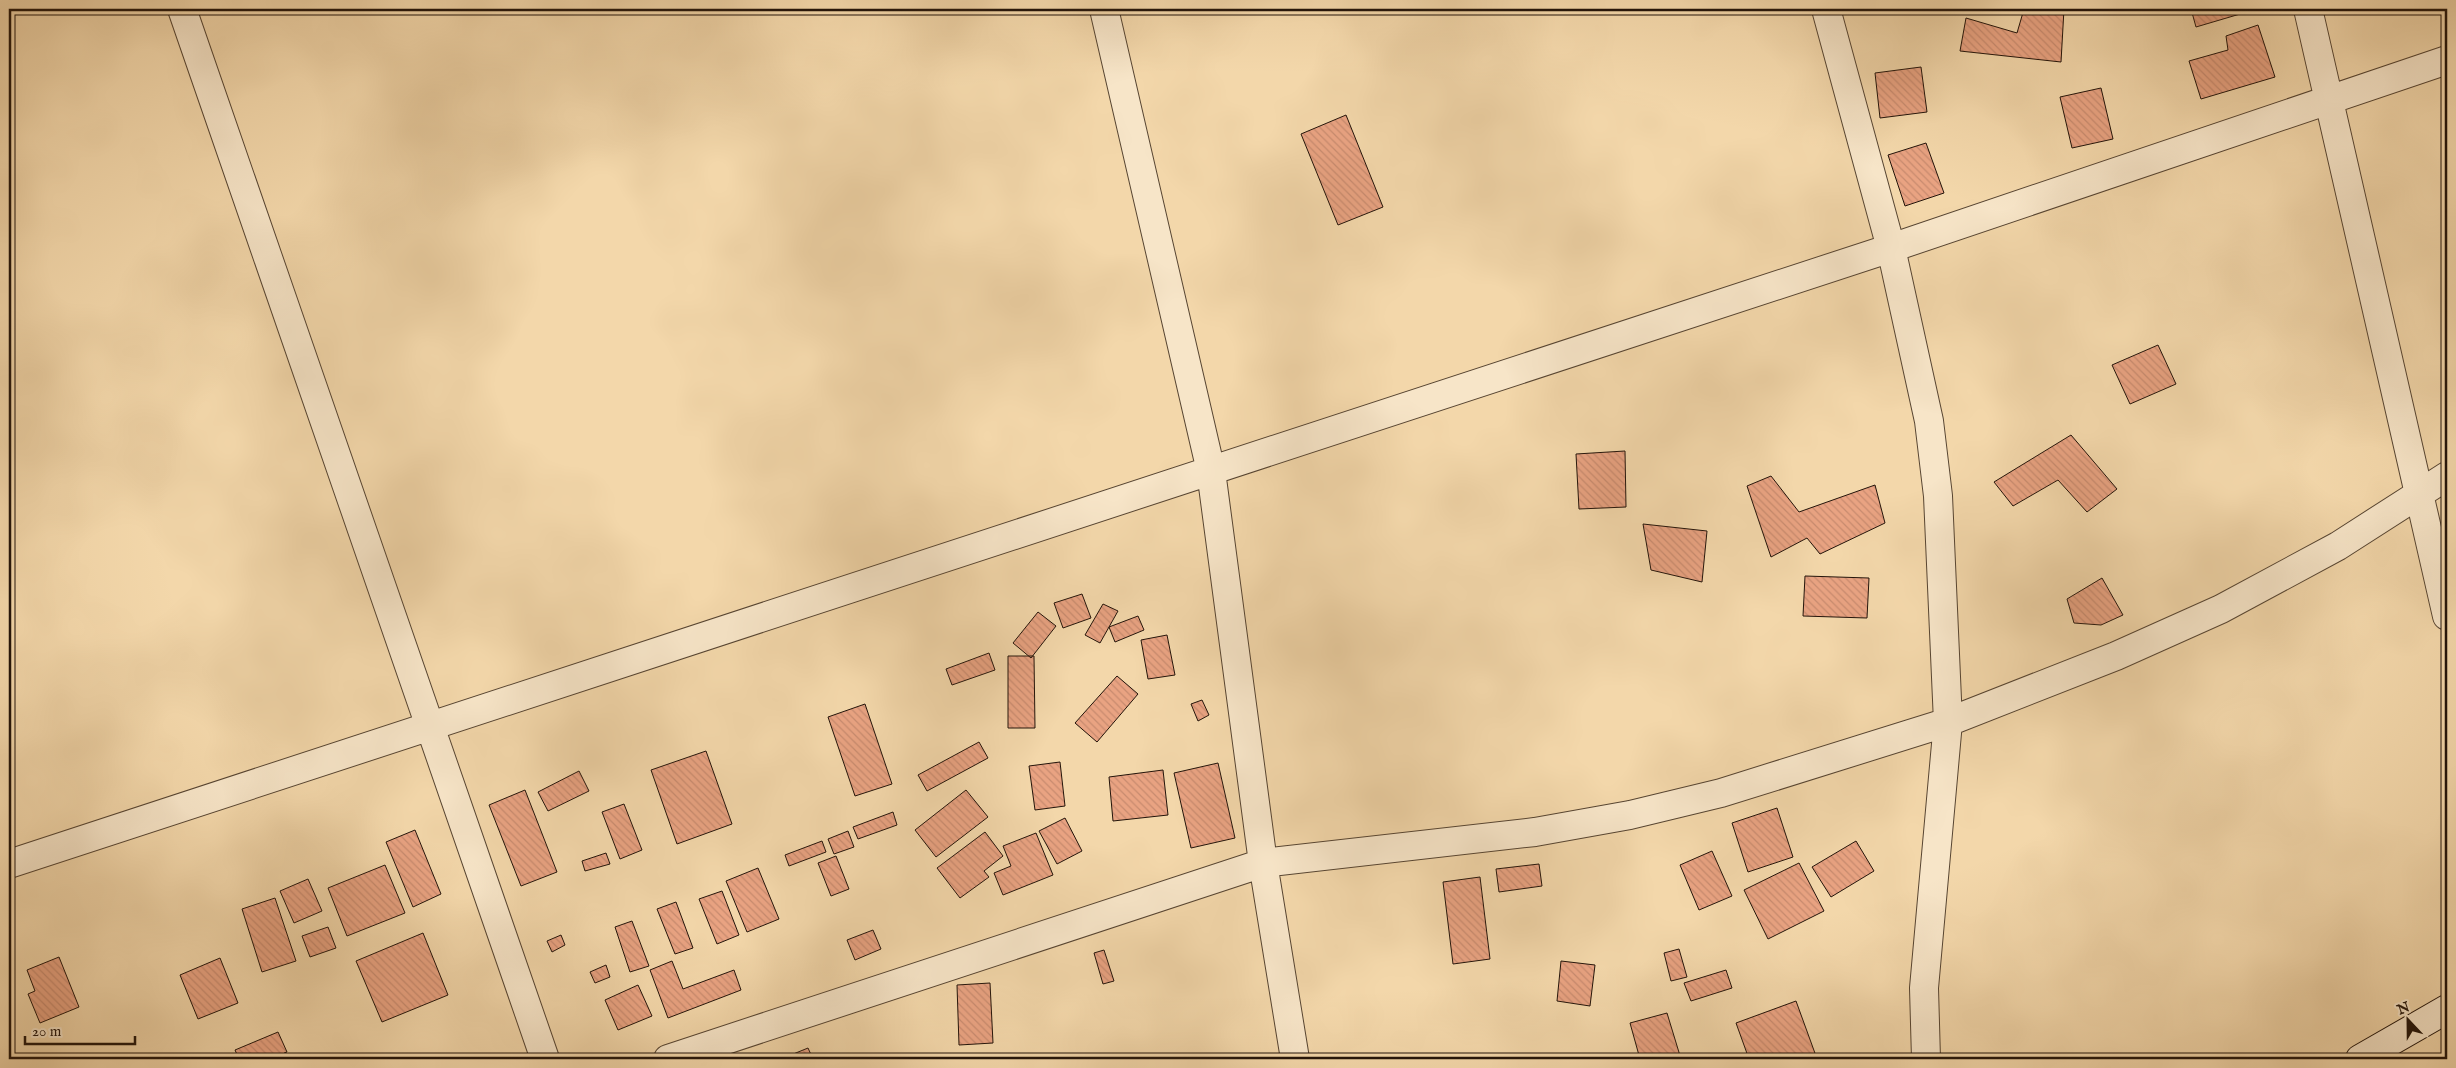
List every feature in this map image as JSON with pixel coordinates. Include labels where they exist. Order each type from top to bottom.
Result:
[{"type":"street","points":[[182,9],[545,1059]]},
{"type":"street","points":[[1104,9],[1212,471],[1263,863],[1295,1059]]},
{"type":"street","points":[[1826,9],[1892,248],[1931,440],[1938,496],[1948,722],[1924,988],[1926,1059]]},
{"type":"street","points":[[2308,9],[2447,616]]},
{"type":"street","points":[[9,864],[1892,248],[2447,60]]},
{"type":"street","points":[[668,1059],[1263,863],[1535,832],[1630,815],[1721,793],[1948,722],[2116,656],[2221,609],[2338,546],[2447,476]]},
{"type":"street","points":[[2360,1059],[2447,1009]]},
{"type":"building","points":[[2024,9],[2064,9],[2061,62],[1960,51],[1966,18],[2017,33]]},
{"type":"building","points":[[2191,9],[2257,9],[2196,27]]},
{"type":"building","points":[[2258,25],[2275,77],[2201,99],[2189,61],[2228,50],[2226,36]]},
{"type":"building","points":[[1921,67],[1927,112],[1880,118],[1875,73]]},
{"type":"building","points":[[2101,88],[2113,139],[2072,148],[2060,97]]},
{"type":"building","points":[[1346,115],[1383,207],[1338,225],[1301,134]]},
{"type":"building","points":[[1926,143],[1944,193],[1905,206],[1888,155]]},
{"type":"building","points":[[2158,345],[2176,384],[2130,404],[2112,365]]},
{"type":"building","points":[[2071,435],[2117,489],[2087,512],[2058,480],[2013,506],[1994,482]]},
{"type":"building","points":[[1625,451],[1626,507],[1579,509],[1576,454]]},
{"type":"building","points":[[1771,476],[1799,512],[1875,485],[1885,523],[1820,554],[1807,538],[1771,557],[1747,486]]},
{"type":"building","points":[[1643,524],[1707,531],[1702,582],[1651,570]]},
{"type":"building","points":[[1805,576],[1869,578],[1867,618],[1803,616]]},
{"type":"building","points":[[2102,578],[2123,615],[2101,625],[2074,623],[2067,599]]},
{"type":"building","points":[[1082,594],[1091,618],[1063,628],[1054,603]]},
{"type":"building","points":[[1103,604],[1118,611],[1100,643],[1085,635]]},
{"type":"building","points":[[1038,612],[1056,626],[1031,658],[1013,643]]},
{"type":"building","points":[[1138,616],[1144,630],[1115,642],[1109,627]]},
{"type":"building","points":[[1167,635],[1175,675],[1148,679],[1141,640]]},
{"type":"building","points":[[989,653],[995,670],[952,685],[946,669]]},
{"type":"building","points":[[1008,656],[1034,656],[1035,728],[1008,728]]},
{"type":"building","points":[[1117,676],[1138,694],[1097,742],[1075,723]]},
{"type":"building","points":[[1202,700],[1209,715],[1198,721],[1191,704]]},
{"type":"building","points":[[865,704],[892,784],[855,796],[828,717]]},
{"type":"building","points":[[979,742],[988,758],[927,791],[918,775]]},
{"type":"building","points":[[706,751],[732,824],[677,844],[651,770]]},
{"type":"building","points":[[1060,762],[1065,806],[1035,810],[1029,766]]},
{"type":"building","points":[[1218,763],[1235,838],[1191,848],[1174,773]]},
{"type":"building","points":[[1163,770],[1168,815],[1113,821],[1109,777]]},
{"type":"building","points":[[579,771],[589,791],[548,811],[538,792]]},
{"type":"building","points":[[525,790],[557,872],[521,886],[489,805]]},
{"type":"building","points":[[966,790],[988,817],[936,857],[915,830]]},
{"type":"building","points":[[624,804],[642,850],[620,859],[602,812]]},
{"type":"building","points":[[1777,808],[1793,857],[1748,872],[1732,823]]},
{"type":"building","points":[[893,812],[897,825],[858,839],[853,827]]},
{"type":"building","points":[[1065,818],[1082,851],[1057,864],[1039,831]]},
{"type":"building","points":[[415,830],[441,894],[413,907],[386,842]]},
{"type":"building","points":[[848,831],[854,847],[834,854],[828,839]]},
{"type":"building","points":[[985,832],[1003,856],[984,871],[989,877],[960,898],[937,868]]},
{"type":"building","points":[[1036,833],[1053,875],[1003,895],[994,873],[1011,866],[1003,846]]},
{"type":"building","points":[[822,841],[826,852],[789,866],[785,855]]},
{"type":"building","points":[[1856,841],[1874,871],[1831,897],[1812,867]]},
{"type":"building","points":[[1712,851],[1732,896],[1699,910],[1680,865]]},
{"type":"building","points":[[606,853],[610,864],[585,871],[582,861]]},
{"type":"building","points":[[836,856],[849,889],[831,896],[818,863]]},
{"type":"building","points":[[1799,863],[1824,911],[1768,939],[1744,890]]},
{"type":"building","points":[[1539,864],[1542,886],[1499,892],[1496,869]]},
{"type":"building","points":[[385,865],[405,913],[347,936],[328,888]]},
{"type":"building","points":[[758,868],[779,919],[747,932],[726,881]]},
{"type":"building","points":[[1480,877],[1490,959],[1453,964],[1443,882]]},
{"type":"building","points":[[308,879],[322,911],[294,923],[280,891]]},
{"type":"building","points":[[722,891],[739,935],[717,944],[699,899]]},
{"type":"building","points":[[275,898],[296,961],[262,972],[242,909]]},
{"type":"building","points":[[676,902],[693,948],[675,954],[657,909]]},
{"type":"building","points":[[632,921],[649,966],[630,972],[615,927]]},
{"type":"building","points":[[328,927],[336,948],[310,957],[302,936]]},
{"type":"building","points":[[873,930],[881,949],[855,960],[847,940]]},
{"type":"building","points":[[423,933],[448,995],[382,1022],[356,961]]},
{"type":"building","points":[[561,935],[565,945],[552,952],[547,941]]},
{"type":"building","points":[[1679,949],[1687,977],[1671,981],[1664,953]]},
{"type":"building","points":[[1104,950],[1114,981],[1103,984],[1094,953]]},
{"type":"building","points":[[59,957],[79,1007],[40,1023],[28,994],[35,991],[27,970]]},
{"type":"building","points":[[220,958],[238,1003],[198,1019],[180,975]]},
{"type":"building","points":[[672,961],[683,989],[734,970],[741,990],[668,1018],[650,970]]},
{"type":"building","points":[[1561,961],[1595,965],[1590,1006],[1557,1001]]},
{"type":"building","points":[[606,965],[610,977],[595,983],[590,972]]},
{"type":"building","points":[[1726,970],[1732,988],[1691,1001],[1684,983]]},
{"type":"building","points":[[990,983],[993,1043],[959,1045],[957,985]]},
{"type":"building","points":[[638,985],[652,1016],[618,1030],[605,1000]]},
{"type":"building","points":[[1796,1001],[1816,1056],[1807,1059],[1749,1059],[1736,1023]]},
{"type":"building","points":[[1667,1013],[1681,1059],[1640,1059],[1630,1023]]},
{"type":"building","points":[[278,1032],[287,1052],[284,1053],[286,1056],[278,1059],[239,1059],[235,1050]]},
{"type":"building","points":[[808,1048],[813,1059],[781,1059]]}]
